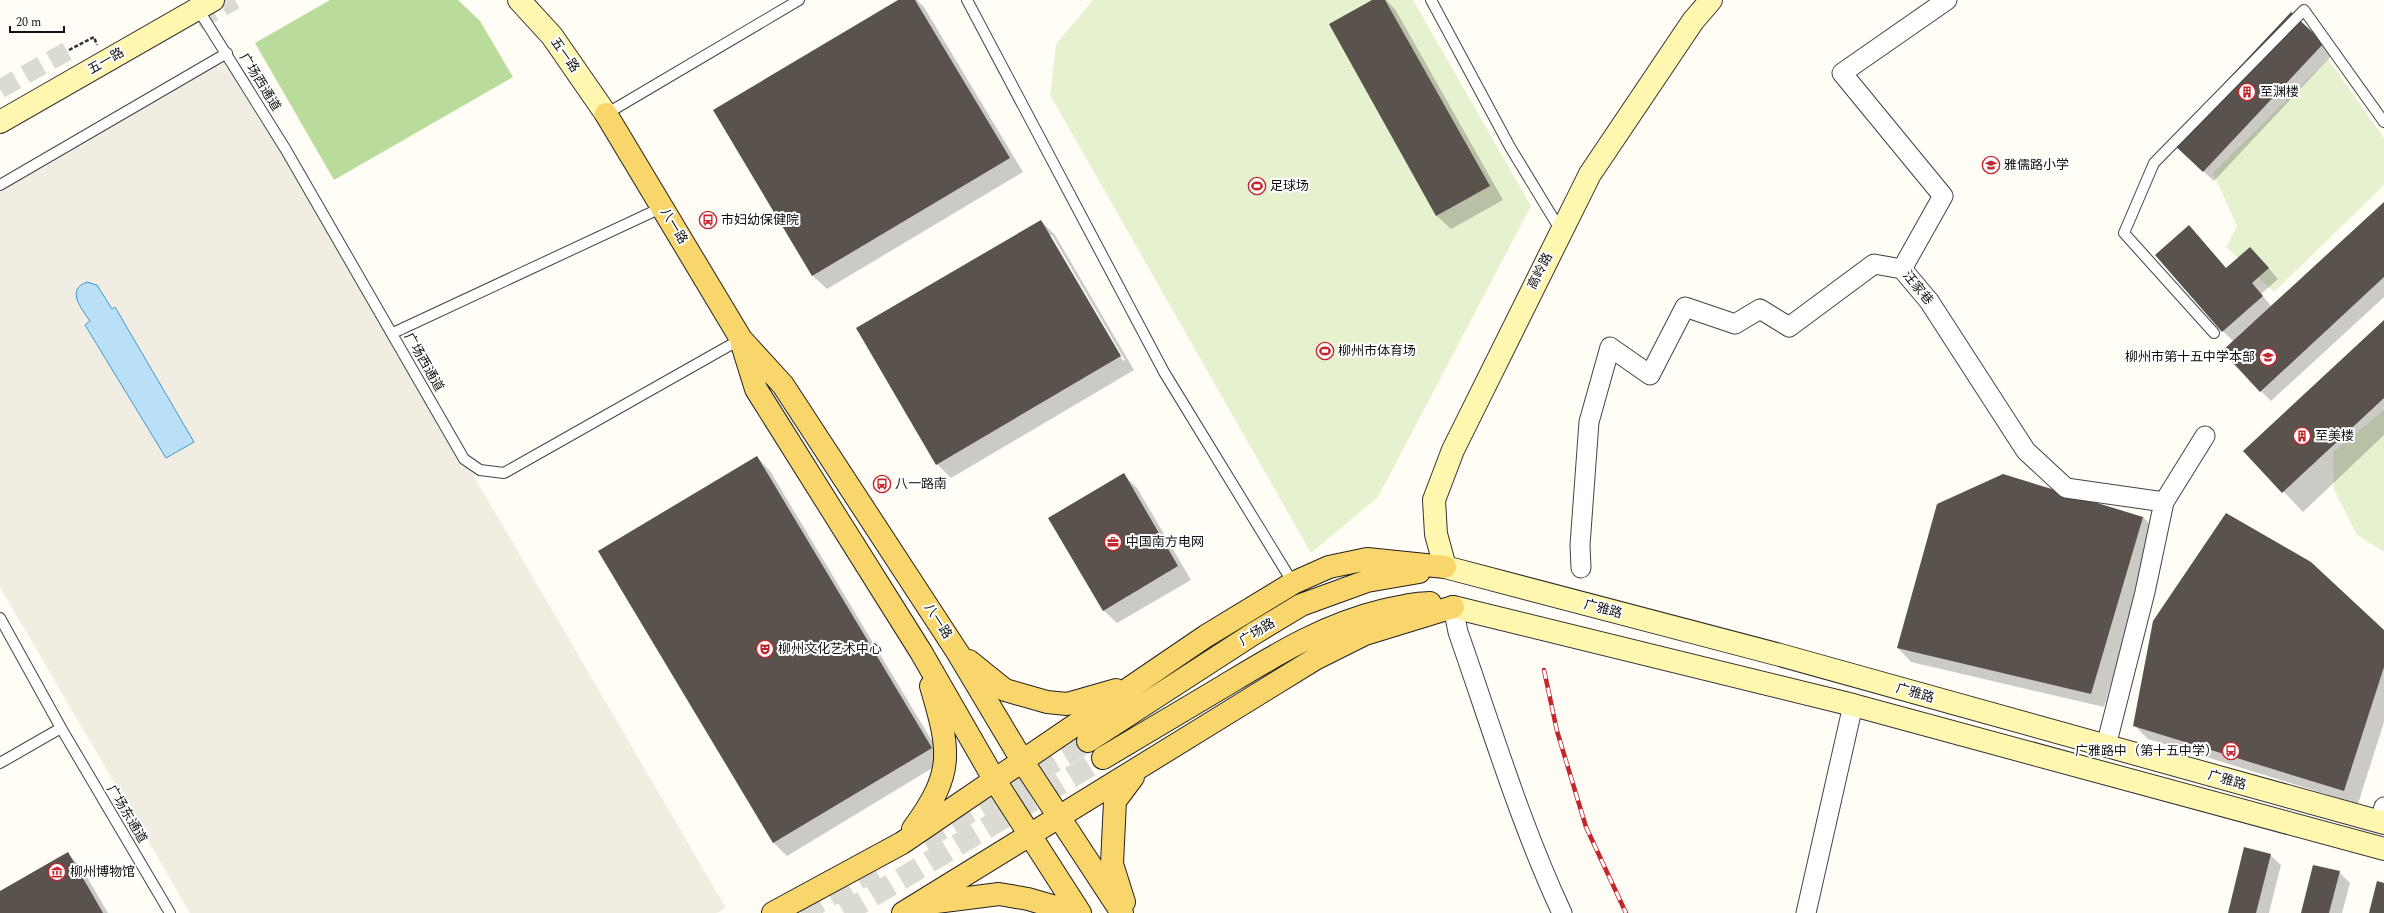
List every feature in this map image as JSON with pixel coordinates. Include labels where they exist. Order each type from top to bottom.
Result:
[{"type":"main road","name":"五一路","points":[[519,0],[552,36],[606,114]]},
{"type":"main road","points":[[534,0],[552,36]]},
{"type":"main road","name":"高岭路","points":[[1446,567],[1436,534],[1434,500],[1453,450],[1590,174],[1693,21],[1711,0]]},
{"type":"main road","name":"五一路","points":[[2,117],[205,4]]},
{"type":"main road","name":"八一路","points":[[606,114],[741,339],[783,385],[958,653],[1023,762],[1122,913]]},
{"type":"main road","name":"八一路","points":[[741,339],[756,389],[921,652],[994,779],[1080,913]]},
{"type":"main road","points":[[773,913],[902,843],[994,779],[1023,762],[1146,679],[1206,636],[1293,583],[1329,567],[1367,559],[1446,567]]},
{"type":"main road","name":"广场路","points":[[1088,741],[1253,634],[1302,606],[1367,581],[1446,567]]},
{"type":"main road","name":"广雅路","points":[[1446,567],[1780,655],[2106,746],[2383,818]]},
{"type":"main road","points":[[1103,758],[1275,655],[1326,628],[1356,617],[1421,603],[1453,607]]},
{"type":"main road","points":[[911,909],[1060,818],[1315,658],[1365,634],[1453,607]]},
{"type":"main road","name":"广雅路","points":[[1453,607],[1853,704],[2384,849]]},
{"type":"main road","points":[[902,843],[932,803],[946,764],[942,723],[921,652]]},
{"type":"main road","points":[[958,653],[1005,690],[1047,702],[1067,704],[1085,701],[1146,679]]},
{"type":"main road","points":[[1127,913],[1112,864],[1115,801],[1141,766]]},
{"type":"main road","points":[[911,909],[999,894],[1028,899],[1066,910],[1069,913]]},
{"type":"street","name":"汪家巷","points":[[1947,0],[1842,73],[1943,196],[1902,269],[1929,301],[2026,451],[2066,488],[2164,502]]},
{"type":"street","points":[[1581,568],[1580,544],[1589,422],[1610,347],[1650,375],[1685,307],[1735,324],[1760,309],[1789,327],[1874,264],[1902,269]]},
{"type":"street","points":[[2106,746],[2144,592],[2164,502],[2205,436]]},
{"type":"street","points":[[1453,607],[1458,632],[1524,820],[1562,913]]},
{"type":"street","points":[[1806,913],[1853,704]]},
{"type":"lane","points":[[606,114],[799,0]]},
{"type":"lane","points":[[967,0],[1164,372],[1293,583]]},
{"type":"lane","points":[[1431,0],[1510,146],[1561,231]]},
{"type":"lane","name":"广场西通道","points":[[205,4],[227,53],[286,150],[393,333],[464,459],[480,470],[504,473],[741,339]]},
{"type":"lane","points":[[2214,333],[2124,234],[2154,163],[2304,10],[2384,122]]},
{"type":"lane","points":[[0,185],[227,53]]},
{"type":"lane","points":[[393,333],[663,207]]},
{"type":"lane","name":"广场东通道","points":[[0,618],[61,728],[170,913]]},
{"type":"lane","points":[[0,762],[61,728]]},
{"type":"green space","points":[[330,0],[458,0],[480,21],[513,77],[334,180],[255,43]]},
{"type":"green space","name":"柳州市体育场","points":[[1093,0],[1413,0],[1531,206],[1378,497],[1311,553],[1050,95],[1056,44]]},
{"type":"green space","points":[[2328,59],[2384,138],[2384,185],[2274,292],[2226,247],[2237,226],[2213,173]]},
{"type":"green space","points":[[2384,410],[2384,552],[2357,535],[2334,490],[2333,452]]},
{"type":"shaded area","points":[[227,53],[726,908],[717,913],[190,913],[0,587],[0,185]],"holes":[[[97,285],[112,309],[115,307],[194,442],[166,458],[85,325],[90,322]]]},
{"type":"water","points":[[87,282],[97,285],[112,309],[115,307],[194,442],[166,458],[85,325],[90,321],[77,300],[76,295],[80,285]]},
{"type":"building","points":[[898,0],[915,0],[1010,158],[812,276],[713,110]]},
{"type":"building","points":[[1372,0],[1385,0],[1490,186],[1436,216],[1329,24]]},
{"type":"building","name":"至渊楼","points":[[2291,12],[2324,43],[2203,172],[2170,141]]},
{"type":"building","points":[[2384,202],[2384,277],[2260,392],[2222,351]]},
{"type":"building","points":[[1041,220],[1121,356],[936,465],[856,328]]},
{"type":"building","points":[[2189,225],[2226,268],[2250,247],[2269,268],[2252,283],[2263,296],[2222,332],[2155,255]]},
{"type":"building","name":"至美楼","points":[[2384,320],[2384,398],[2282,493],[2243,451]]},
{"type":"building","name":"柳州文化艺术中心","points":[[757,456],[932,748],[773,843],[598,551]]},
{"type":"building","name":"中国南方电网","points":[[1124,473],[1178,566],[1103,611],[1048,518]]},
{"type":"building","points":[[2003,474],[2143,517],[2091,694],[1897,648],[1937,504]]},
{"type":"building","points":[[2226,513],[2311,562],[2384,630],[2384,667],[2344,791],[2133,726],[2153,621]]},
{"type":"building","points":[[2244,847],[2271,854],[2256,913],[2228,913]]},
{"type":"building","name":"柳州博物馆","points":[[68,852],[103,913],[0,913],[0,891]]},
{"type":"building","points":[[2313,865],[2340,871],[2329,913],[2301,913]]},
{"type":"building","points":[[2377,881],[2384,883],[2384,913],[2369,913]]},
{"type":"tunnel","points":[[197,21],[235,0]]},
{"type":"tunnel","points":[[0,89],[69,50]]},
{"type":"tunnel","points":[[923,840],[1088,741]]},
{"type":"tunnel","points":[[844,913],[1103,758]]},
{"type":"tunnel","points":[[801,913],[875,869]]},
{"type":"railway","points":[[1544,670],[1557,731],[1586,827],[1626,913]]},
{"type":"place","name":"至渊楼","points":[[2247,92]]},
{"type":"place","name":"雅儒路小学","points":[[1991,165]]},
{"type":"place","name":"足球场","points":[[1257,186]]},
{"type":"place","name":"市妇幼保健院","points":[[708,220]]},
{"type":"place","name":"柳州市体育场","points":[[1325,351]]},
{"type":"place","name":"柳州市第十五中学本部","points":[[2268,357]]},
{"type":"place","name":"至美楼","points":[[2302,436]]},
{"type":"place","name":"八一路南","points":[[882,484]]},
{"type":"place","name":"中国南方电网","points":[[1113,542]]},
{"type":"place","name":"柳州文化艺术中心","points":[[765,649]]},
{"type":"place","name":"广雅路中（第十五中学）","points":[[2231,751]]},
{"type":"place","name":"柳州博物馆","points":[[57,872]]}]
